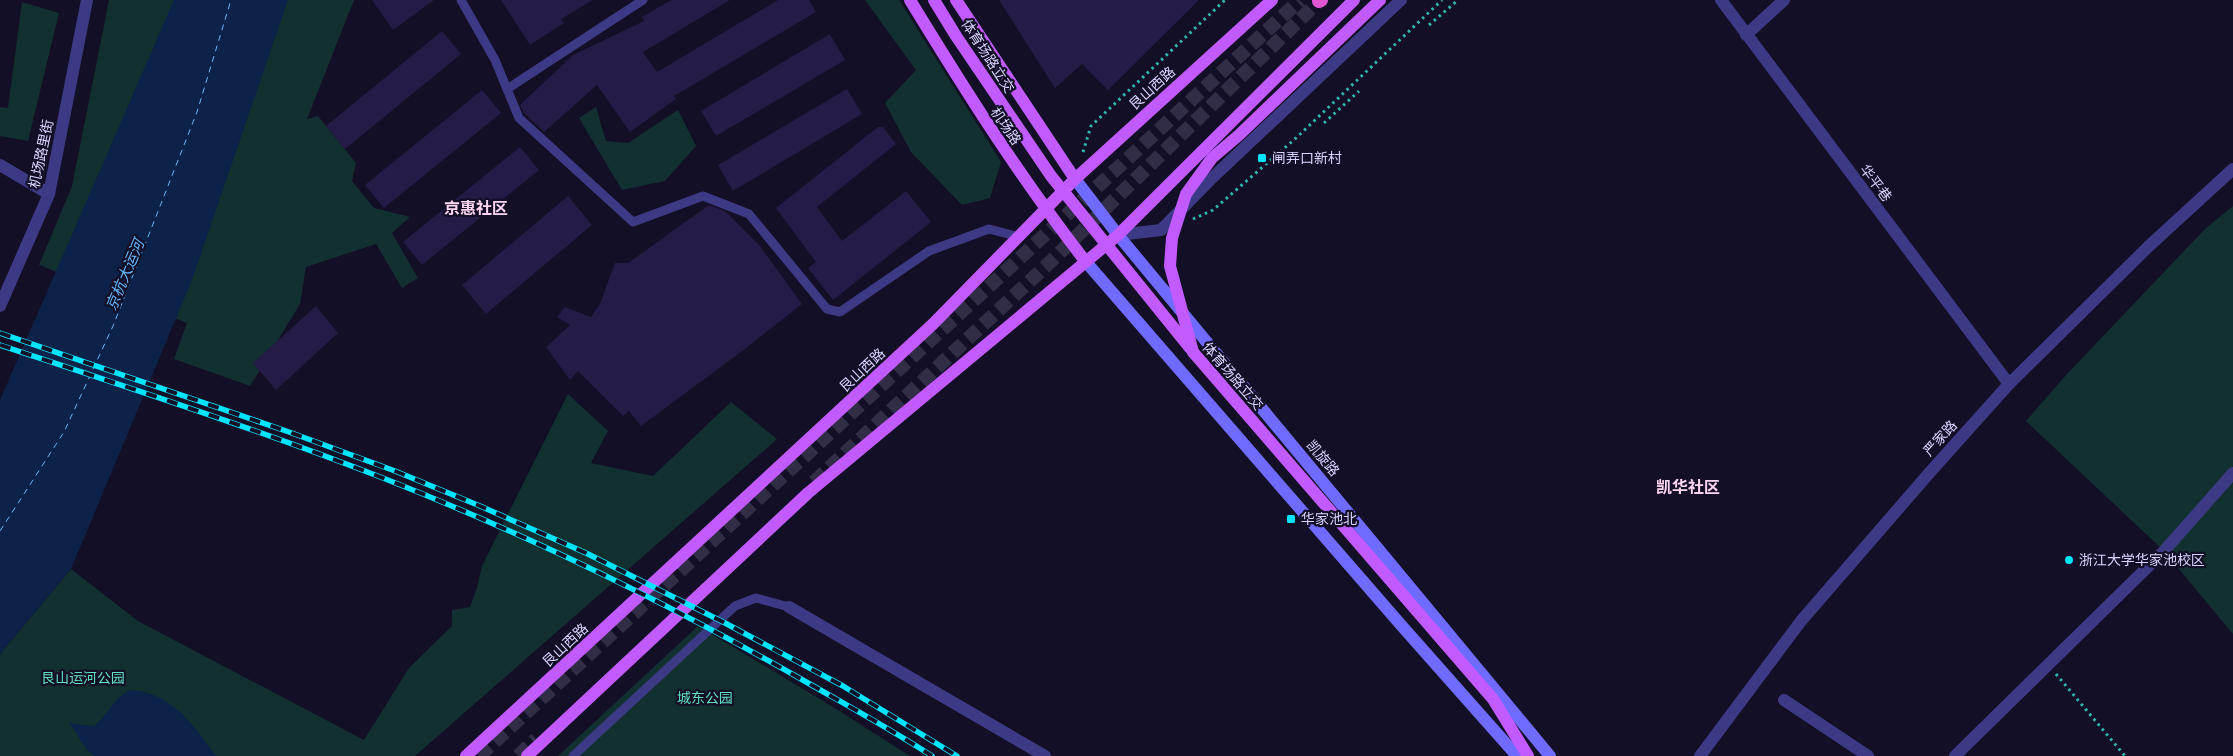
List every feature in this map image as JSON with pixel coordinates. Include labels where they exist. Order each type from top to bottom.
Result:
[{"type":"main road","name":"机场路","points":[[910,0],[976,107],[1046,210],[1086,262]]},
{"type":"main road","name":"体育场路立交","points":[[934,0],[993,92],[1051,176],[1193,352],[1493,699],[1528,756]]},
{"type":"main road","name":"机场路","points":[[956,0],[1075,179]]},
{"type":"main road","name":"艮山西路","points":[[466,756],[934,324],[1075,179],[1272,0]]},
{"type":"main road","points":[[526,756],[808,493],[1118,235],[1354,0]]},
{"type":"main road","points":[[1193,352],[1170,266],[1172,238],[1186,194],[1212,158],[1239,135],[1380,0]]},
{"type":"main road","name":"凯旋路","points":[[1075,179],[1118,235],[1550,756]]},
{"type":"main road","points":[[1086,262],[1401,626],[1517,756]]},
{"type":"street","name":"机场路里街","points":[[0,306],[49,194],[87,0]]},
{"type":"street","points":[[1118,235],[1161,230],[1210,180],[1401,0]]},
{"type":"street","name":"华平巷","points":[[1720,0],[2009,384]]},
{"type":"street","points":[[1746,35],[1784,0]]},
{"type":"street","points":[[0,164],[49,194]]},
{"type":"street","name":"严家路","points":[[1700,756],[1801,621],[2009,384],[2149,246],[2233,169]]},
{"type":"street","points":[[1955,756],[2164,551],[2233,473]]},
{"type":"street","points":[[789,607],[1045,756]]},
{"type":"street","points":[[1784,700],[1868,756]]},
{"type":"lane","points":[[460,0],[495,60],[520,118],[633,222],[703,196],[749,214],[827,308],[840,312],[929,251],[989,229],[1019,237]]},
{"type":"lane","points":[[507,89],[643,0]]},
{"type":"lane","points":[[573,756],[735,606],[756,598],[789,607]]},
{"type":"path","points":[[1075,179],[1091,126],[1225,0]]},
{"type":"path","points":[[1187,222],[1213,210],[1288,145],[1442,0]]},
{"type":"path","points":[[1429,26],[1458,0]]},
{"type":"path","points":[[1324,123],[1359,91]]},
{"type":"path","points":[[2048,665],[2125,756]]},
{"type":"green space","points":[[109,0],[354,0],[307,119],[318,116],[356,163],[352,181],[374,208],[410,217],[392,233],[418,278],[402,288],[376,244],[306,267],[300,304],[250,386],[174,359],[187,323],[39,265],[72,186]]},
{"type":"green space","points":[[865,0],[899,0],[1001,162],[990,198],[962,205],[911,152],[885,103],[916,70]]},
{"type":"green space","points":[[22,2],[59,13],[28,141],[0,136],[0,107],[8,108]]},
{"type":"green space","points":[[596,107],[606,141],[628,143],[678,110],[696,146],[665,181],[622,190],[579,118]]},
{"type":"green space","points":[[2233,206],[2233,634],[2164,551],[2026,421],[2067,374],[2205,229]]},
{"type":"green space","name":"艮山运河公园","points":[[568,394],[608,431],[591,463],[653,476],[731,402],[777,439],[415,756],[0,756],[0,654],[71,569],[138,621],[364,740],[409,668],[452,626],[452,610],[470,607],[482,566]]},
{"type":"green space","name":"城东公园","points":[[698,626],[830,705],[910,756],[558,756]]},
{"type":"water","name":"京杭大运河","points":[[174,0],[288,0],[192,280],[71,569],[0,654],[0,400]]},
{"type":"water","points":[[129,690],[157,696],[169,703],[190,722],[216,756],[94,756],[90,753],[69,723],[94,726],[118,699]]},
{"type":"building","points":[[372,0],[434,0],[393,30]]},
{"type":"building","points":[[501,0],[593,0],[561,19],[564,23],[530,45]]},
{"type":"building","points":[[671,0],[730,0],[643,52],[657,72],[778,0],[809,0],[816,12],[674,96],[676,99],[630,132],[597,85],[544,132],[524,113],[520,105],[573,55],[644,21],[642,17]]},
{"type":"building","points":[[999,0],[1199,0],[1108,90],[1082,64],[1055,88]]},
{"type":"building","points":[[442,31],[461,54],[345,149],[326,126]]},
{"type":"building","points":[[830,34],[845,60],[716,136],[701,111]]},
{"type":"building","points":[[847,89],[862,114],[733,191],[718,165]]},
{"type":"building","points":[[482,90],[501,113],[384,208],[365,185]]},
{"type":"building","points":[[878,127],[883,127],[896,144],[817,207],[842,241],[906,191],[931,222],[833,300],[808,268],[816,262],[776,208]]},
{"type":"building","points":[[520,147],[539,170],[422,265],[403,242]]},
{"type":"building","points":[[568,196],[592,225],[486,314],[462,285]]},
{"type":"building","points":[[709,205],[725,211],[760,246],[802,304],[641,426],[629,411],[623,416],[578,371],[570,380],[546,347],[570,325],[557,317],[565,307],[591,317],[600,304],[615,263],[628,263]]},
{"type":"building","points":[[316,306],[338,333],[276,390],[253,363]]},
{"type":"ferry route","points":[[0,531],[64,432],[113,326],[197,112],[231,0]]},
{"type":"tunnel","points":[[479,756],[1300,0]]},
{"type":"tunnel","points":[[814,482],[1046,266],[1319,1]]},
{"type":"tunnel","points":[[518,756],[536,739]]},
{"type":"railway","points":[[0,333],[289,432],[395,471],[480,506],[586,553],[725,623],[843,686],[957,756]]},
{"type":"railway","points":[[0,345],[292,444],[388,480],[496,525],[602,574],[706,627],[855,710],[932,756]]},
{"type":"place","name":"闸弄口新村","points":[[1262,158]]},
{"type":"place","name":"华家池北","points":[[1291,519]]},
{"type":"place","name":"浙江大学华家池校区","points":[[2069,560]]},
{"type":"district","name":"京惠社区","points":[[476,208]]},
{"type":"district","name":"凯华社区","points":[[1688,487]]}]
